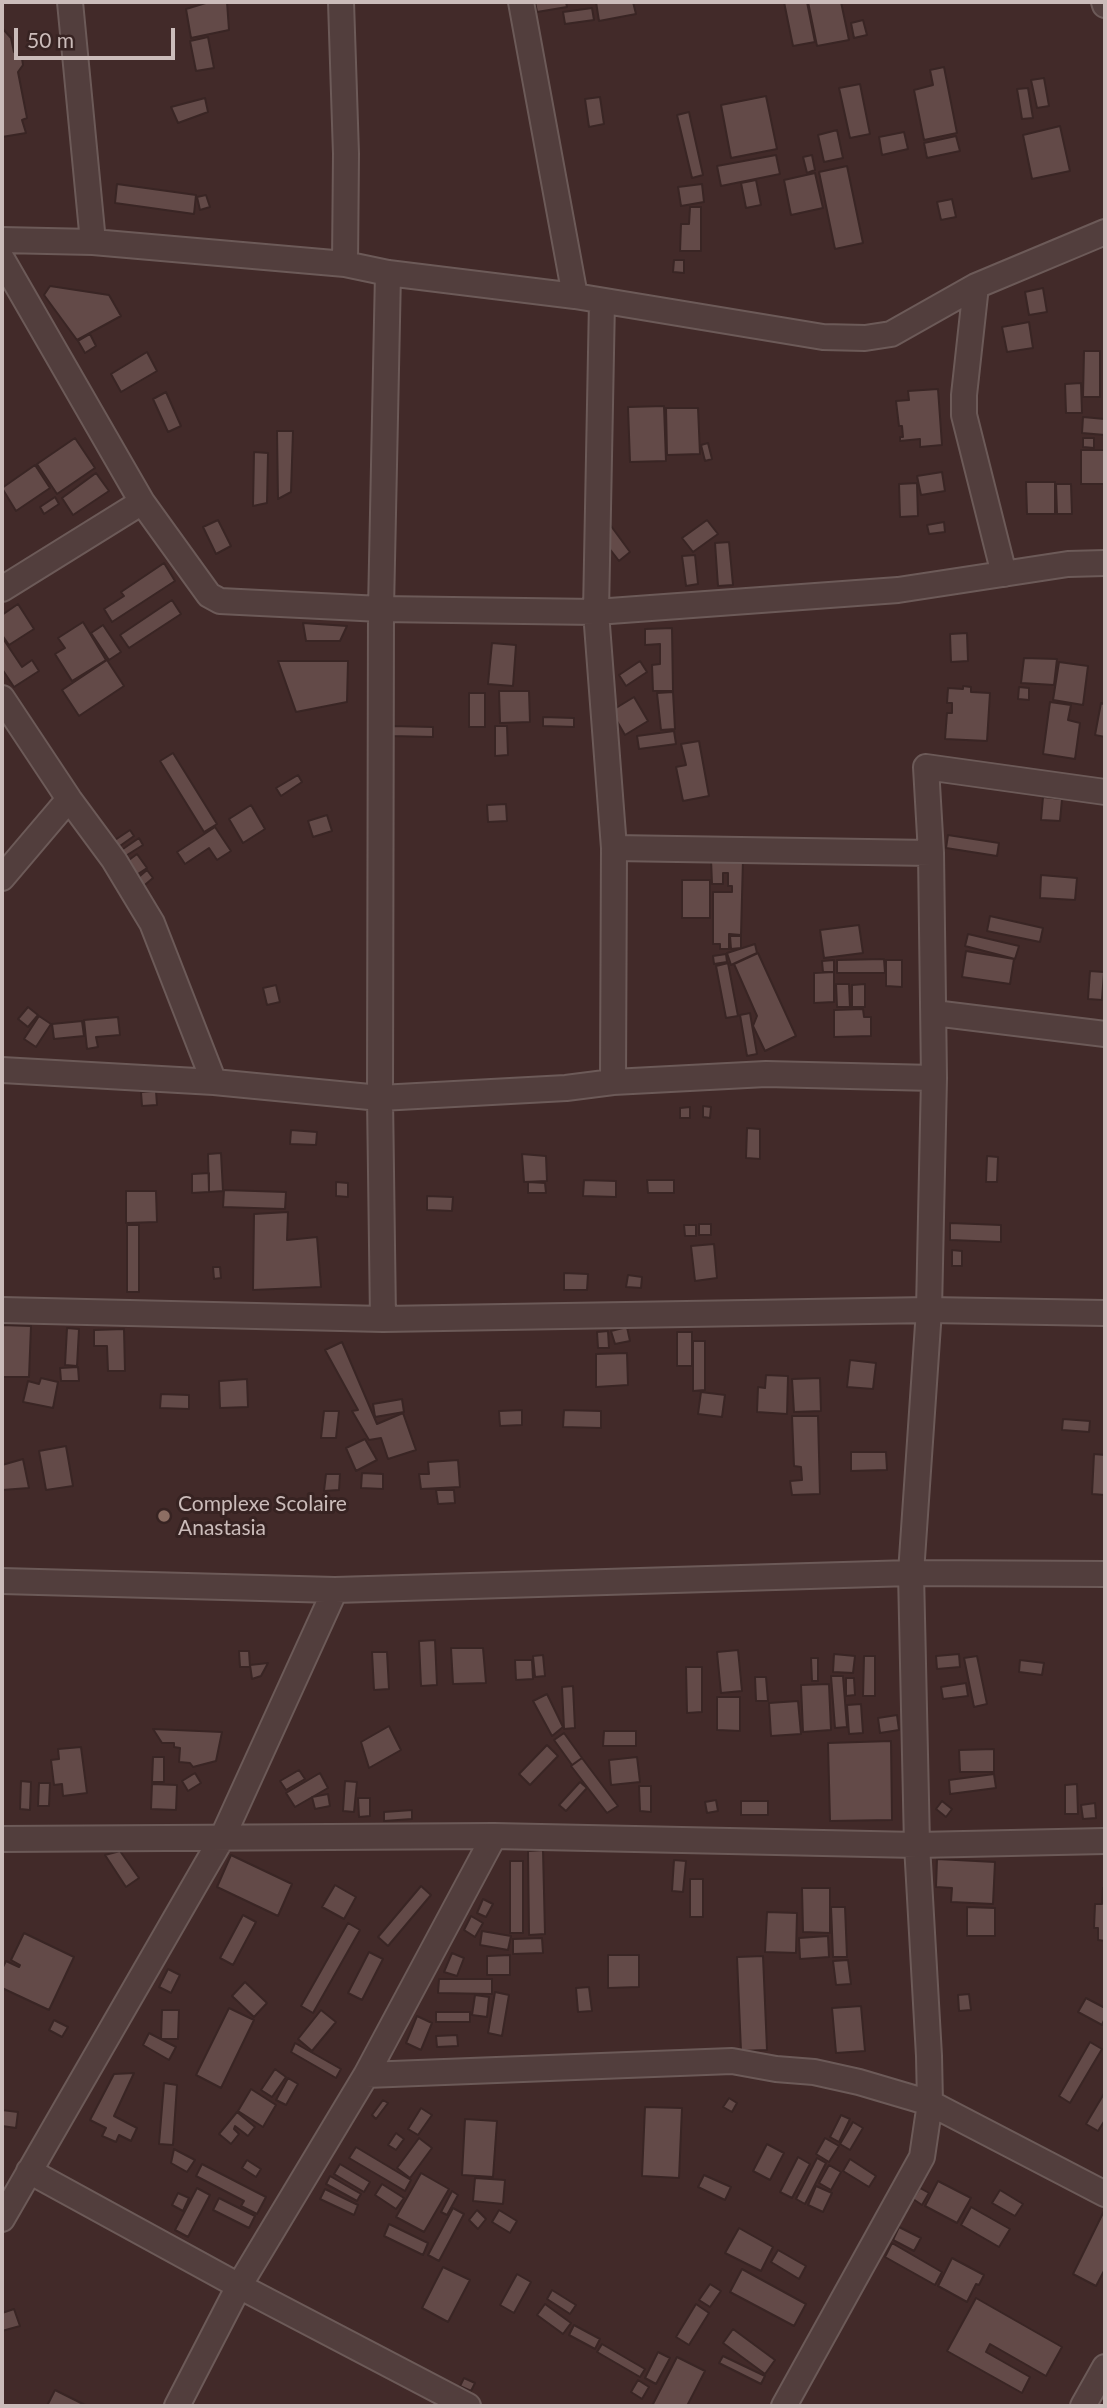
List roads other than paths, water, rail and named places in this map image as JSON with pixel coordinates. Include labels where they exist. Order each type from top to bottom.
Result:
[{"type":"street","points":[[70,2],[93,242]]},
{"type":"street","points":[[341,2],[346,154],[345,264]]},
{"type":"street","points":[[521,2],[575,296]]},
{"type":"street","points":[[2,240],[93,242],[345,264],[388,273],[575,296],[823,337],[865,338],[891,334],[976,286],[1105,232]]},
{"type":"street","points":[[2,259],[142,502],[209,595],[220,601],[381,609],[596,612],[898,590],[1068,564],[1105,563]]},
{"type":"street","points":[[383,1319],[380,1098],[381,609],[388,273]]},
{"type":"street","points":[[976,286],[964,415],[1004,574]]},
{"type":"street","points":[[602,301],[596,612],[614,848],[613,1082]]},
{"type":"street","points":[[2,589],[142,502]]},
{"type":"street","points":[[2,698],[69,799],[114,860],[152,923],[214,1082]]},
{"type":"street","points":[[784,2406],[922,2157],[930,2104],[916,1845],[911,1573],[929,1311],[934,1078],[931,853],[926,767],[1105,792]]},
{"type":"street","points":[[2,878],[69,799]]},
{"type":"street","points":[[614,848],[931,853]]},
{"type":"street","points":[[934,1013],[1105,1034]]},
{"type":"street","points":[[2,1070],[214,1082],[380,1098],[766,1074],[934,1078]]},
{"type":"street","points":[[2,1310],[383,1319],[929,1311],[1105,1313]]},
{"type":"street","points":[[2,1581],[335,1590],[911,1573],[1105,1574]]},
{"type":"street","points":[[2,2219],[223,1836],[335,1590]]},
{"type":"street","points":[[177,2406],[239,2286],[366,2075],[494,1836]]},
{"type":"street","points":[[2,1839],[494,1836],[916,1845],[1105,1841]]},
{"type":"street","points":[[366,2075],[732,2061],[814,2072],[859,2082],[930,2104],[1105,2194]]},
{"type":"street","points":[[29,2171],[239,2286],[468,2406]]},
{"type":"street","points":[[1083,2406],[1105,2367]]},
{"type":"place","name":"Complexe Scolaire Anastasia","points":[[164,1516]]}]
